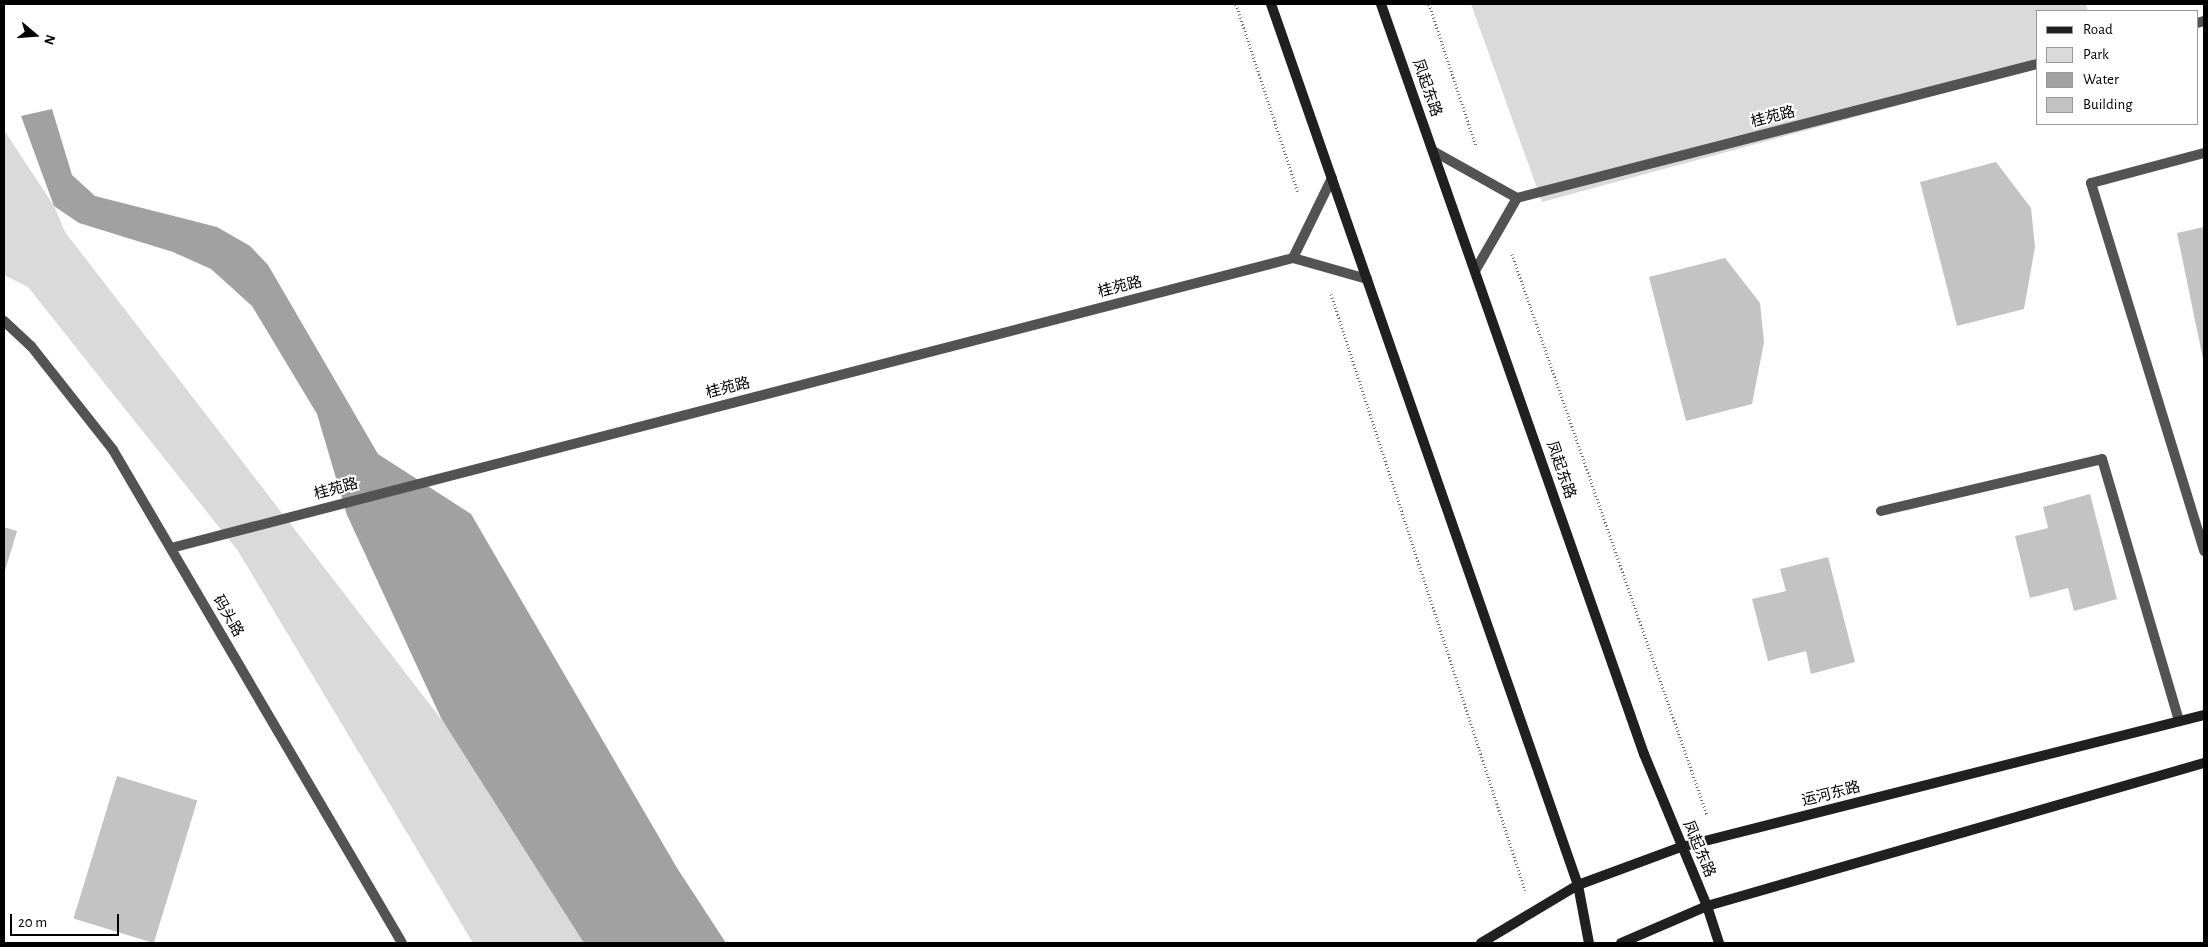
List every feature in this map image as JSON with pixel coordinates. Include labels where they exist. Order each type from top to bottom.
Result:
[{"type":"main road","points":[[1271,4],[1578,885],[1589,943]]},
{"type":"main road","name":"凤起东路","points":[[1381,4],[1644,754],[1707,906],[1719,943]]},
{"type":"main road","name":"运河东路","points":[[1481,943],[1578,885],[1681,847],[2204,715]]},
{"type":"main road","points":[[1622,943],[1707,906],[2204,763]]},
{"type":"street","name":"桂苑路","points":[[1518,198],[2036,64]]},
{"type":"street","points":[[1433,151],[1518,198],[1475,271]]},
{"type":"street","points":[[2204,153],[2091,183],[2204,551]]},
{"type":"street","points":[[1332,178],[1293,258],[1367,278]]},
{"type":"street","name":"桂苑路","points":[[170,548],[1293,258]]},
{"type":"street","name":"码头路","points":[[4,321],[31,346],[113,450],[402,943]]},
{"type":"street","points":[[1880,511],[2102,459],[2178,721]]},
{"type":"path","points":[[1236,4],[1309,227]]},
{"type":"path","points":[[1429,4],[1487,182]]},
{"type":"path","points":[[1502,225],[1716,839]]},
{"type":"path","points":[[1321,266],[1532,913]]},
{"type":"green space","points":[[1471,4],[2086,4],[2088,10],[2036,10],[2036,68],[1542,202]]},
{"type":"green space","points":[[4,130],[54,206],[65,232],[509,807],[588,943],[473,943],[238,551],[28,287],[4,275]]},
{"type":"water","points":[[52,109],[72,175],[95,196],[217,227],[250,246],[268,265],[378,454],[471,514],[677,868],[726,943],[584,943],[441,718],[347,515],[317,414],[252,306],[211,269],[173,252],[79,223],[54,206],[21,116]]},
{"type":"building","points":[[1996,162],[2031,208],[2035,247],[2024,309],[1957,326],[1920,182]]},
{"type":"building","points":[[2204,227],[2204,359],[2203,359],[2177,233]]},
{"type":"building","points":[[1725,258],[1760,303],[1764,342],[1752,404],[1686,421],[1649,277]]},
{"type":"building","points":[[2090,494],[2117,599],[2074,611],[2068,588],[2030,598],[2015,536],[2048,528],[2043,507]]},
{"type":"building","points":[[4,527],[17,531],[4,574]]},
{"type":"building","points":[[1828,557],[1855,662],[1811,674],[1806,651],[1768,661],[1752,599],[1786,591],[1780,569]]},
{"type":"building","points":[[117,776],[197,801],[154,943],[73,918]]}]
